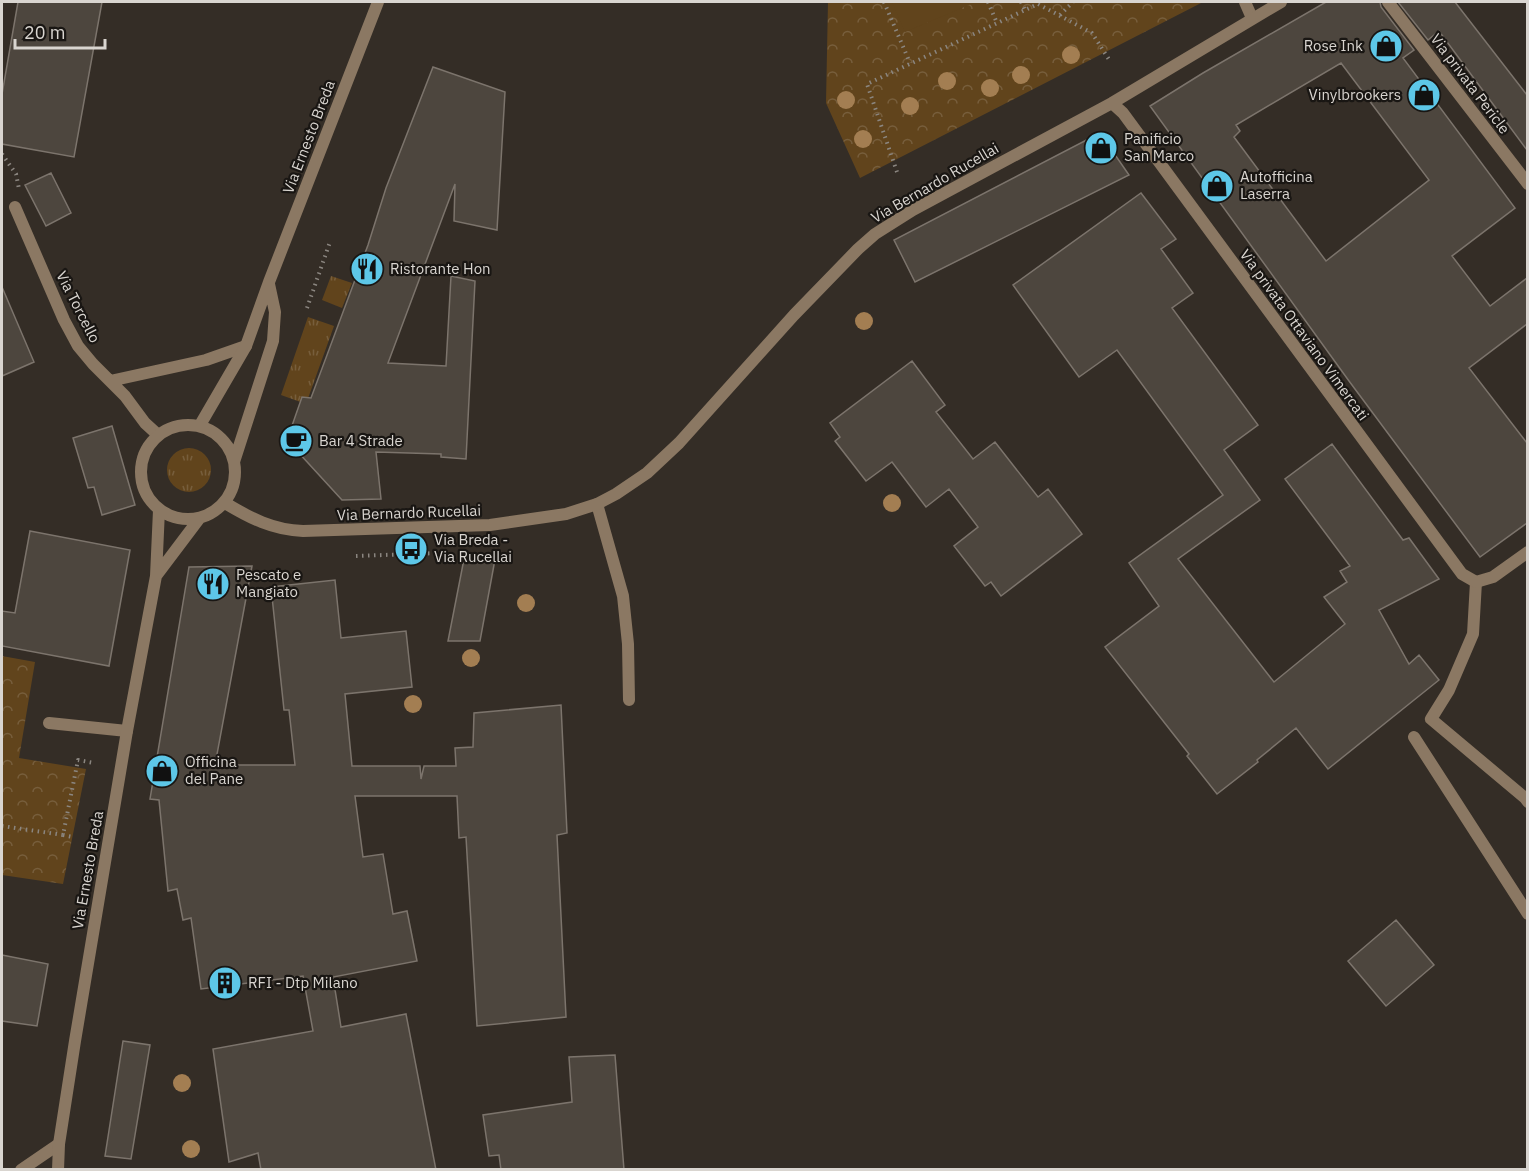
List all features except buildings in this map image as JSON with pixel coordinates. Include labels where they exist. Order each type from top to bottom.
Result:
[{"type":"street","name":"Via Ernesto Breda","points":[[200,425],[246,346],[378,2]]},
{"type":"street","points":[[1245,2],[1252,18]]},
{"type":"street","name":"Via Bernardo Rucellai","points":[[225,503],[257,522],[289,531],[490,525],[555,516],[597,504],[633,484],[679,442],[794,315],[851,255],[875,234],[913,210],[1112,103],[1281,2]]},
{"type":"street","name":"Via privata Pericle","points":[[1388,2],[1527,184]]},
{"type":"street","name":"Via privata Ottaviano Vimercati","points":[[1112,103],[1123,113],[1462,574],[1476,582]]},
{"type":"street","name":"Via Torcello","points":[[15,207],[73,337],[88,358],[125,396],[145,423],[158,434]]},
{"type":"street","points":[[225,503],[232,493],[235,482],[234,462],[273,341],[275,312],[269,282]]},
{"type":"street","points":[[110,381],[206,360],[246,346]]},
{"type":"street","points":[[199,519],[178,519],[159,510],[146,491],[142,471],[146,453],[158,434],[176,425],[188,423],[200,425],[219,438],[234,462]]},
{"type":"street","name":"Via Ernesto Breda","points":[[156,576],[199,519],[215,512],[225,503]]},
{"type":"street","points":[[597,504],[623,596],[628,644],[629,700]]},
{"type":"street","name":"Via Ernesto Breda","points":[[58,1170],[59,1144],[127,731],[156,576],[159,510]]},
{"type":"street","points":[[1527,552],[1493,577],[1476,582],[1473,634],[1449,690],[1431,718],[1527,802]]},
{"type":"street","points":[[49,723],[127,731]]},
{"type":"street","points":[[1414,737],[1527,914]]},
{"type":"street","points":[[21,1170],[59,1144]]},
{"type":"path","points":[[884,2],[910,63]]},
{"type":"path","points":[[988,2],[997,23]]},
{"type":"path","points":[[1021,2],[1025,10]]},
{"type":"path","points":[[1060,15],[1073,2]]},
{"type":"path","points":[[897,172],[867,84],[1038,4],[1092,33],[1110,61]]},
{"type":"path","points":[[2,154],[16,174],[20,185],[15,207]]},
{"type":"path","points":[[307,308],[330,242]]},
{"type":"path","points":[[356,556],[440,553]]},
{"type":"path","points":[[63,836],[78,760],[94,763]]},
{"type":"path","points":[[2,826],[73,837]]},
{"type":"green space","points":[[828,2],[1203,2],[860,178],[826,103]]},
{"type":"green space","points":[[892,2],[976,2],[905,32]]},
{"type":"green space","points":[[331,276],[352,283],[342,308],[322,300]]},
{"type":"green space","points":[[308,317],[334,326],[306,404],[281,395]]},
{"type":"green space","points":[[189,448],[205,454],[211,470],[205,486],[189,492],[173,486],[167,470],[173,454]]},
{"type":"green space","points":[[2,656],[35,662],[19,758],[86,769],[63,884],[2,875]]},
{"type":"place","name":"Rose Ink","points":[[1386,46]]},
{"type":"place","name":"Vinylbrookers","points":[[1424,95]]},
{"type":"place","name":"Panificio San Marco","points":[[1101,148]]},
{"type":"place","name":"Autofficina Laserra","points":[[1217,186]]},
{"type":"place","name":"Ristorante Hon","points":[[367,269]]},
{"type":"place","name":"Bar 4 Strade","points":[[296,441]]},
{"type":"place","name":"Via Breda - Via Rucellai","points":[[411,549]]},
{"type":"place","name":"Pescato e Mangiato","points":[[213,584]]},
{"type":"place","name":"Officina del Pane","points":[[162,771]]},
{"type":"place","name":"RFI - Dtp Milano","points":[[225,983]]}]
